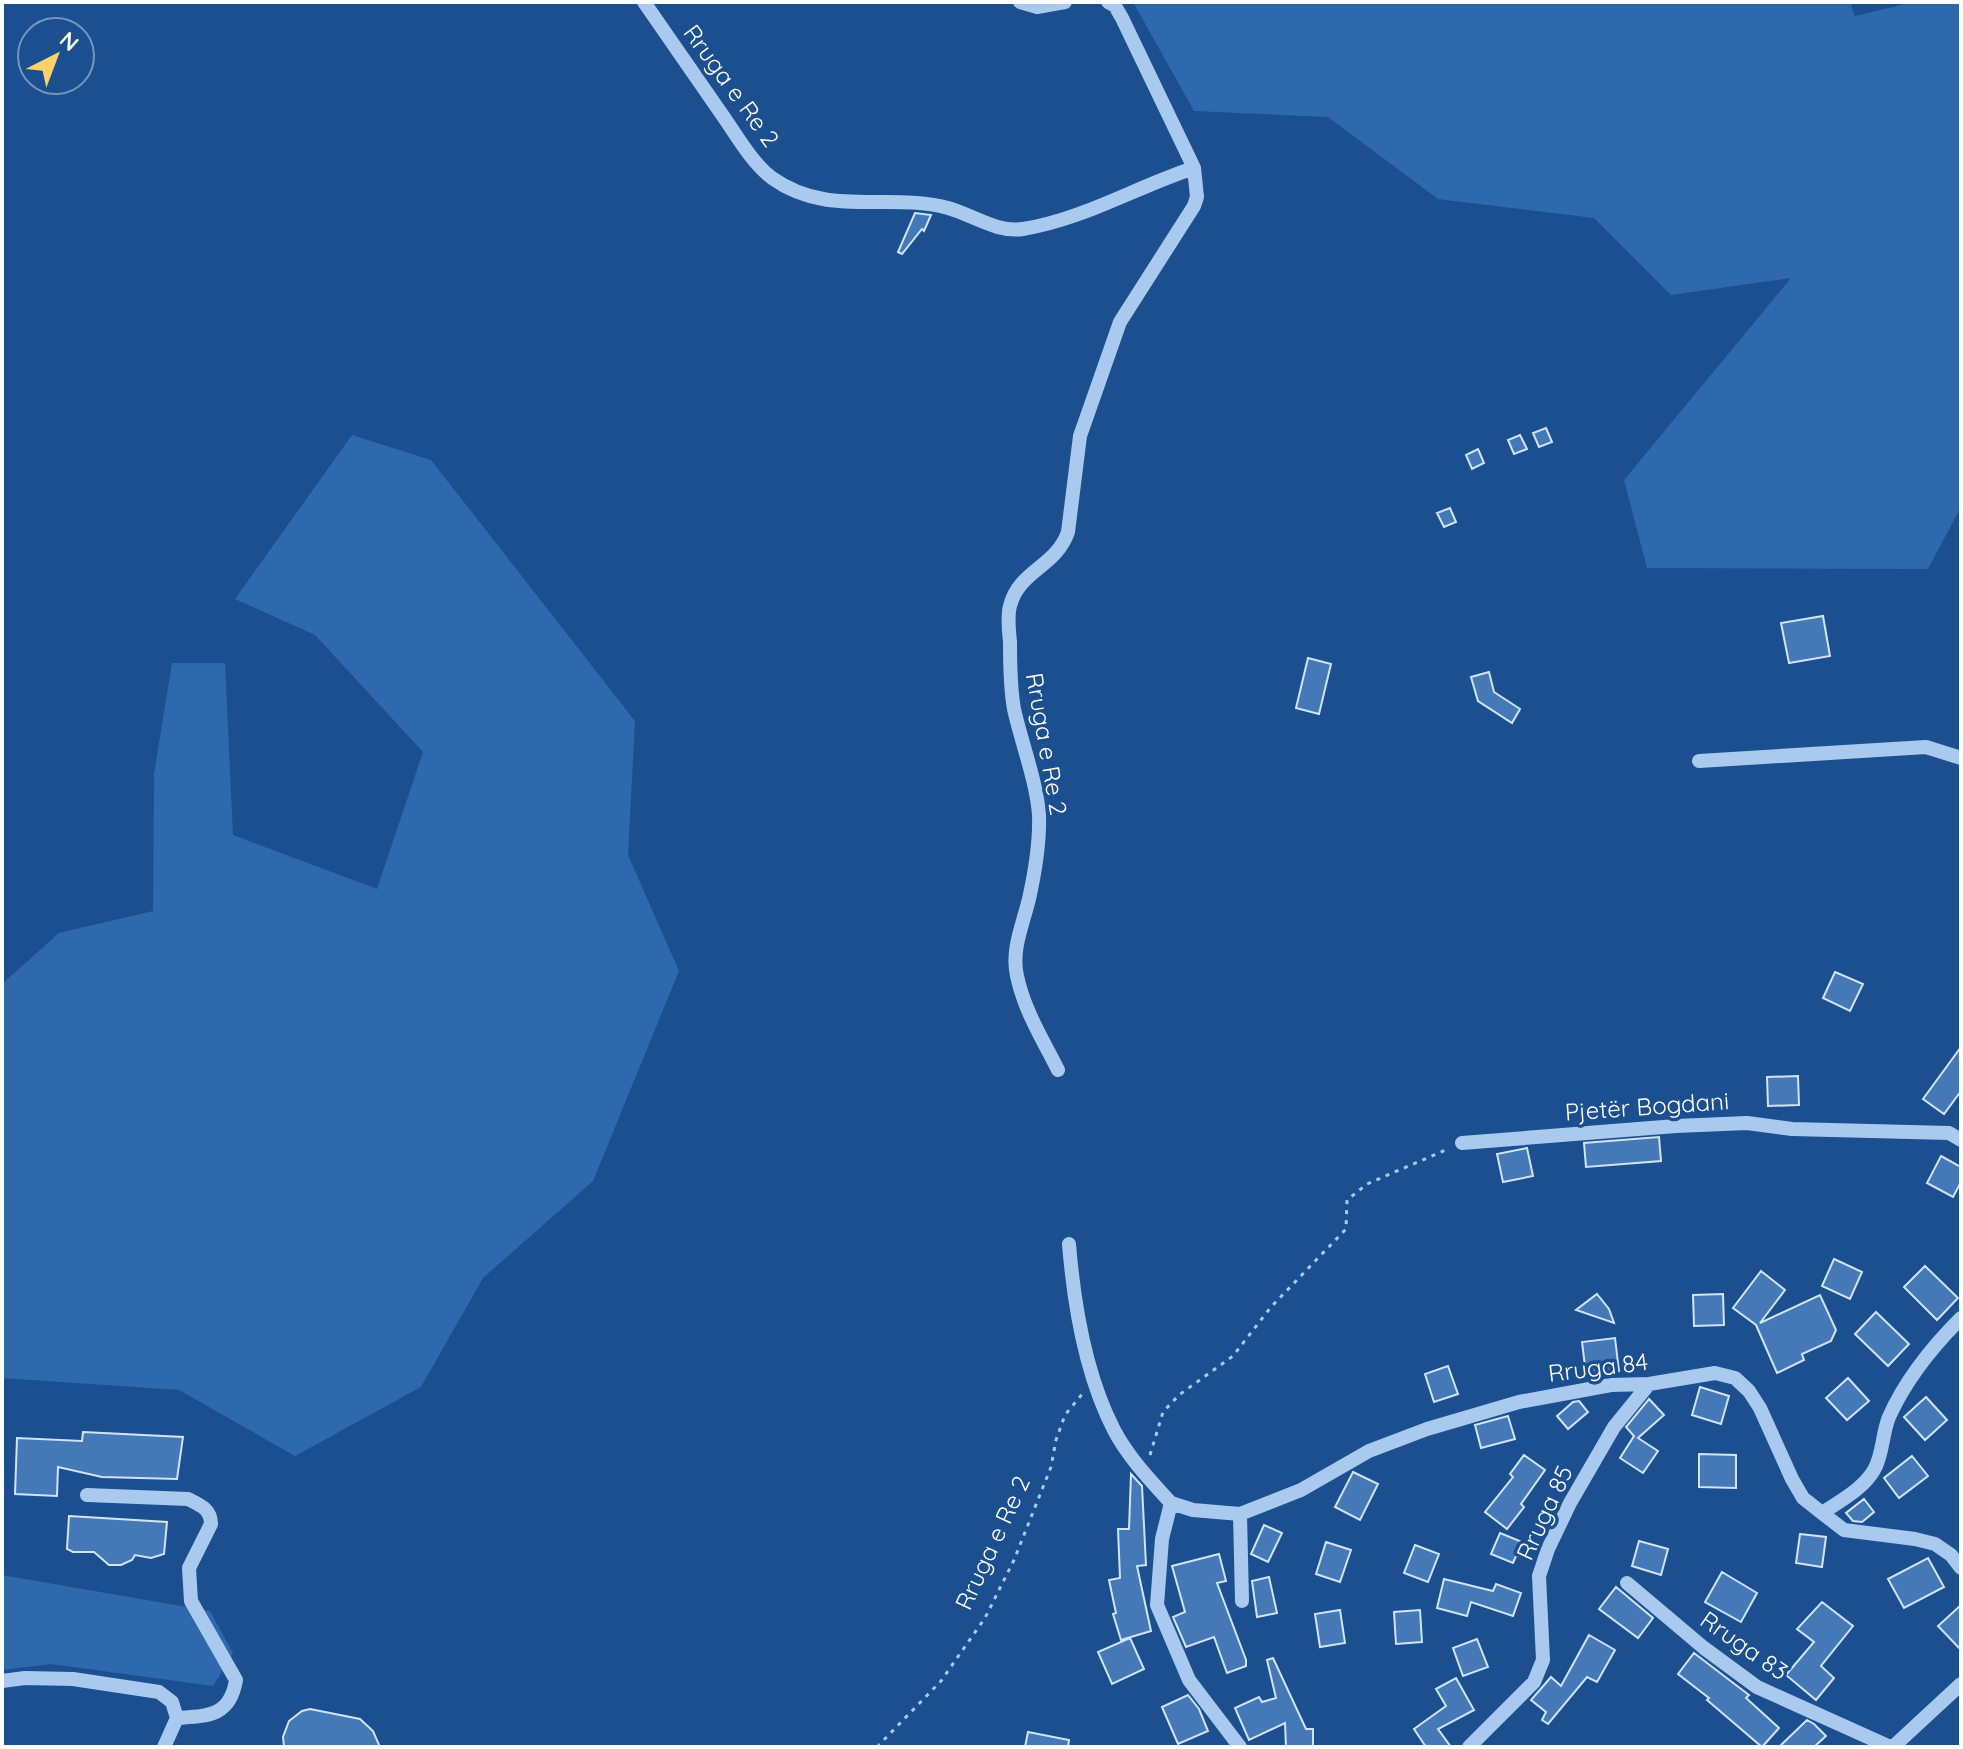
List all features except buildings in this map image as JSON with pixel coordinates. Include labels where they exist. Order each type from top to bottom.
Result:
[{"type":"street","name":"Rruga e Re 2","points":[[644,2],[747,150],[770,176],[802,195],[833,202],[930,205],[997,227],[1021,230],[1101,208],[1194,168],[1197,197],[1194,206],[1120,322],[1085,422],[1076,453],[1064,546],[1055,557],[1025,578],[1015,592],[1009,609],[1014,707],[1039,812],[1029,898],[1017,941],[1016,973],[1026,1006],[1058,1070]]},
{"type":"street","points":[[1020,2],[1037,7],[1065,2]]},
{"type":"street","points":[[1108,2],[1115,6],[1122,18],[1194,168]]},
{"type":"street","points":[[1699,761],[1926,747],[1961,758]]},
{"type":"street","name":"Pjetër Bogdani","points":[[1462,1143],[1747,1123],[1792,1129],[1949,1133],[1961,1140]]},
{"type":"street","points":[[1069,1244],[1073,1284],[1093,1380],[1115,1432],[1145,1474],[1171,1503],[1162,1539],[1157,1605],[1189,1680],[1240,1747]]},
{"type":"street","points":[[1822,1513],[1860,1487],[1874,1470],[1891,1414],[1936,1343],[1961,1318]]},
{"type":"street","name":"Rruga 84","points":[[1171,1503],[1193,1510],[1240,1514],[1301,1490],[1369,1451],[1427,1429],[1519,1402],[1611,1385],[1649,1384],[1715,1373],[1735,1378],[1749,1391],[1803,1498],[1844,1530],[1935,1544],[1951,1555],[1961,1568]]},
{"type":"street","name":"Rruga 85","points":[[1469,1747],[1534,1682],[1543,1660],[1539,1576],[1548,1549],[1570,1503],[1614,1427],[1649,1384]]},
{"type":"street","points":[[87,1495],[188,1499],[200,1505],[211,1517],[207,1533],[189,1568],[191,1601],[236,1680],[229,1701],[212,1716],[177,1718]]},
{"type":"street","points":[[1240,1514],[1242,1601]]},
{"type":"street","name":"Rruga 83","points":[[1627,1583],[1704,1648],[1757,1687],[1891,1747]]},
{"type":"street","points":[[2,1681],[73,1679],[159,1692],[172,1702],[177,1718],[164,1747]]},
{"type":"street","points":[[1891,1747],[1961,1684]]},
{"type":"path","points":[[1145,1474],[1163,1412],[1179,1395],[1233,1356],[1271,1307],[1346,1229],[1347,1200],[1367,1184],[1462,1143]]},
{"type":"path","name":"Rruga e Re 2","points":[[877,1747],[941,1681],[985,1618],[1014,1560],[1046,1481],[1065,1415],[1093,1380]]},
{"type":"shaded area","points":[[1133,2],[1850,2],[1855,16],[1914,2],[1961,2],[1961,507],[1928,569],[1647,568],[1624,480],[1791,278],[1671,295],[1594,218],[1438,199],[1328,117],[1194,111]]},
{"type":"shaded area","points":[[352,435],[431,460],[635,721],[628,855],[679,971],[593,1181],[483,1278],[421,1387],[295,1456],[179,1390],[2,1378],[2,984],[59,933],[153,911],[154,774],[172,663],[225,663],[233,835],[377,889],[423,752],[315,635],[235,599]]},
{"type":"shaded area","points":[[2,1575],[210,1611],[233,1653],[213,1686],[51,1664],[2,1670]]}]
